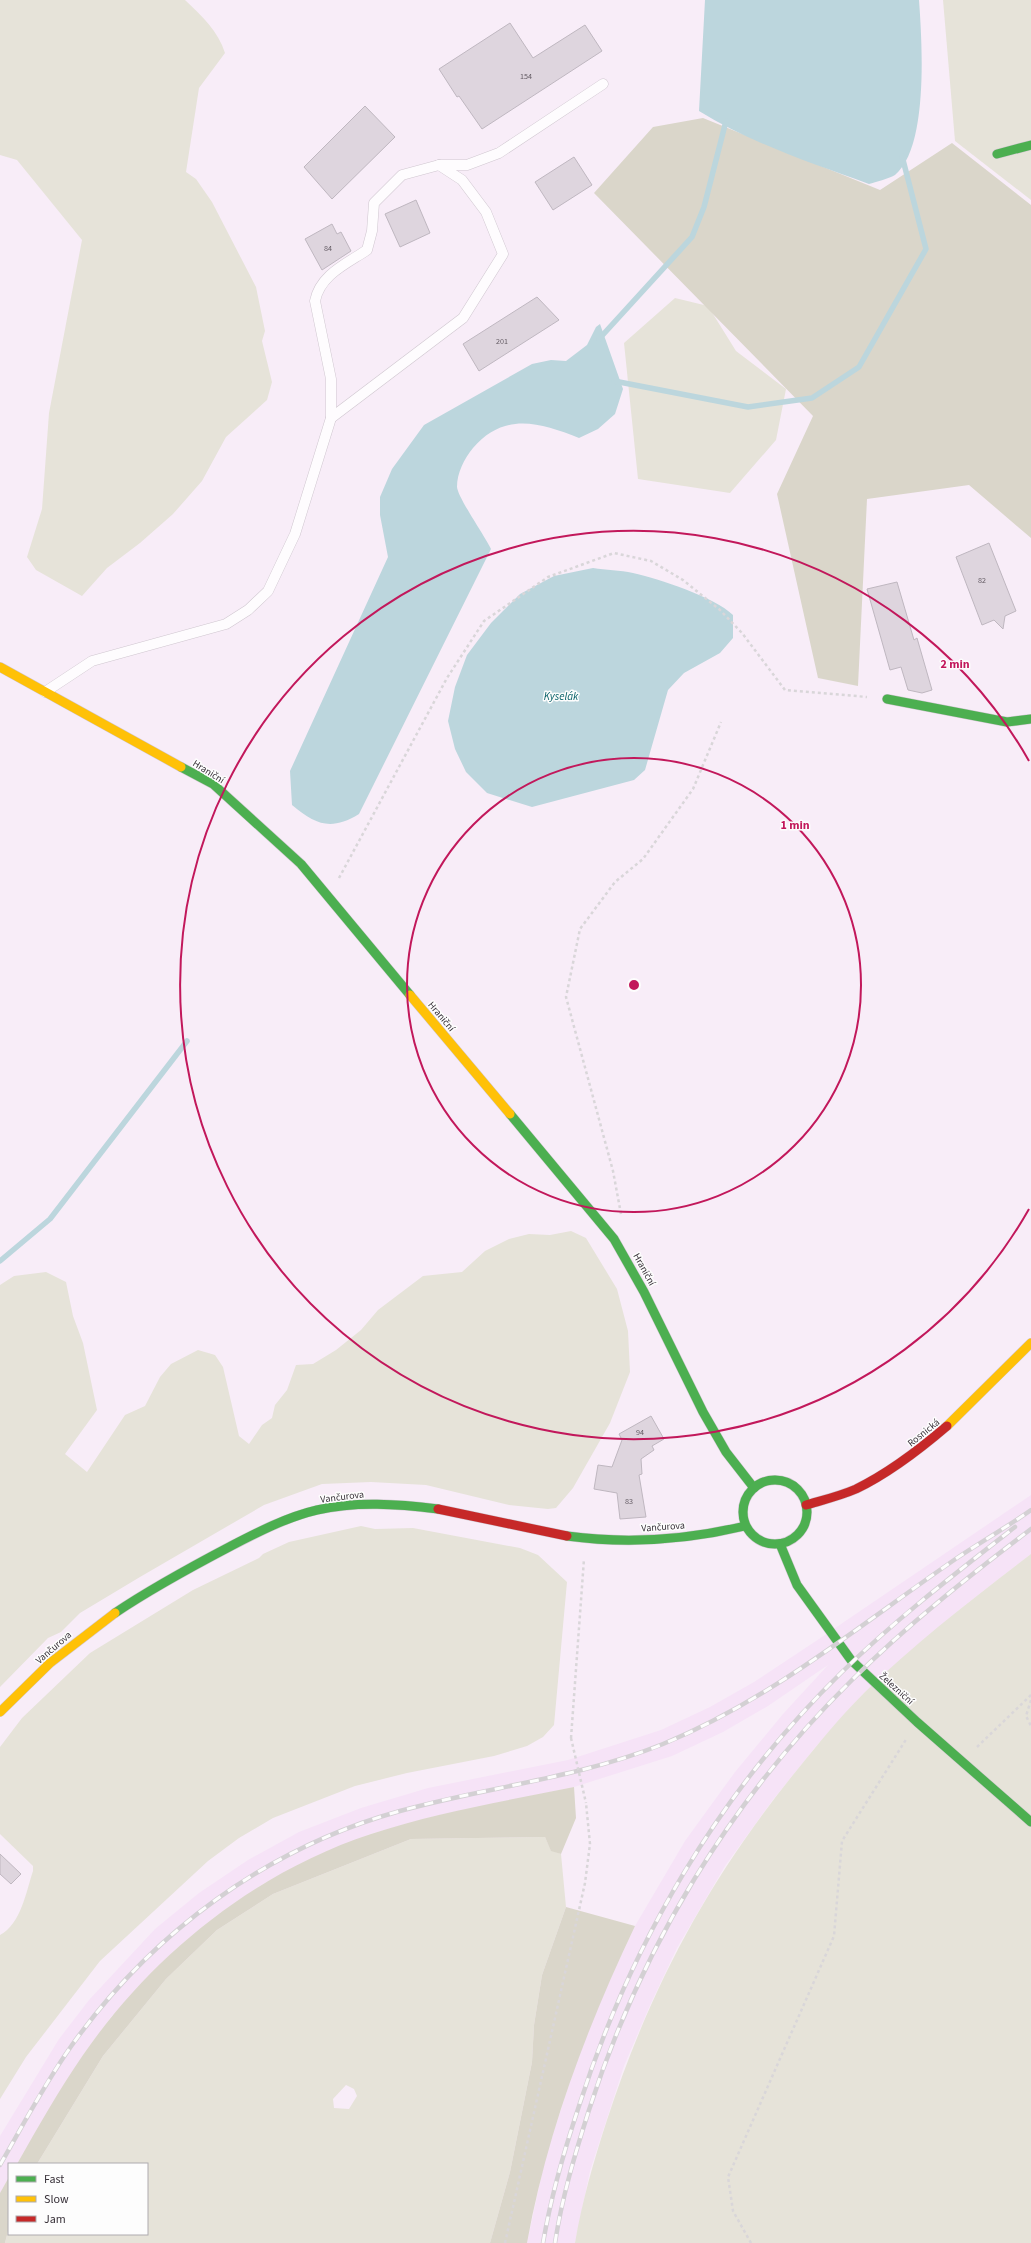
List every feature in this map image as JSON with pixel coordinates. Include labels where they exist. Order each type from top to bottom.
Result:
[{"type":"street","points":[[996,154],[1031,145]]},
{"type":"street","name":"Hraniční","points":[[0,666],[213,784],[301,864],[614,1239],[650,1300],[688,1385],[722,1446],[754,1488]]},
{"type":"street","points":[[887,699],[1008,722],[1031,718]]},
{"type":"street","name":"Rosnická","points":[[806,1506],[854,1490],[887,1472],[925,1446],[963,1412],[1031,1343]]},
{"type":"street","points":[[768,1481],[784,1481],[798,1490],[806,1506],[805,1523],[802,1530],[792,1539],[780,1544],[763,1543],[756,1539],[745,1526],[743,1509],[748,1494],[754,1488],[768,1481]]},
{"type":"street","name":"Vančurova","points":[[0,1712],[49,1665],[105,1619],[192,1566],[250,1536],[303,1514],[344,1506],[394,1504],[482,1518],[559,1535],[601,1540],[648,1539],[722,1532],[745,1526]]},
{"type":"street","name":"Železniční","points":[[780,1544],[797,1585],[841,1649],[868,1677],[917,1722],[1031,1822]]},
{"type":"lane","points":[[45,692],[92,661],[226,624],[248,610],[268,591],[295,534],[331,418],[332,378],[315,301],[317,289],[328,276],[367,250],[372,231],[374,203],[402,175],[439,166],[467,165],[499,153],[603,84]]},
{"type":"lane","points":[[331,418],[464,318],[503,254],[486,212],[462,180],[439,166]]},
{"type":"path","points":[[328,897],[447,678],[484,621],[548,577],[614,553],[651,561],[683,580],[720,610],[742,633],[785,690],[887,699]]},
{"type":"path","points":[[621,1215],[613,1171],[566,997],[572,967],[580,929],[615,882],[643,859],[693,789],[721,722]]},
{"type":"path","points":[[505,2243],[585,1883],[590,1844],[586,1803],[571,1738],[585,1538]]},
{"type":"path","points":[[962,1761],[1031,1695]]},
{"type":"path","points":[[1031,1700],[1026,1716],[1031,1726]]},
{"type":"path","points":[[752,2243],[733,2211],[728,2177],[834,1936],[842,1841],[917,1722]]},
{"type":"shaded area","points":[[0,0],[185,0],[209,24],[222,45],[225,53],[199,88],[186,172],[196,179],[212,202],[256,287],[265,331],[262,341],[272,382],[267,400],[226,437],[202,481],[173,514],[140,543],[107,568],[82,596],[36,570],[27,557],[42,509],[49,413],[82,240],[17,160],[0,155]]},
{"type":"shaded area","points":[[943,0],[1031,0],[1031,200],[955,141]]},
{"type":"shaded area","points":[[703,118],[880,190],[952,143],[1031,205],[1031,538],[969,485],[867,499],[858,686],[818,678],[777,494],[813,416],[594,193],[653,127]]},
{"type":"shaded area","points":[[675,298],[708,306],[736,351],[786,389],[776,440],[730,493],[638,479],[624,343]]},
{"type":"shaded area","points":[[571,1231],[586,1238],[617,1289],[628,1331],[630,1372],[610,1423],[573,1488],[556,1508],[548,1509],[509,1505],[426,1485],[371,1482],[322,1484],[264,1505],[80,1613],[61,1632],[48,1638],[0,1687],[0,1285],[14,1276],[46,1272],[66,1282],[73,1316],[83,1343],[97,1410],[65,1454],[87,1472],[125,1415],[145,1406],[160,1377],[171,1364],[198,1350],[215,1355],[223,1367],[239,1436],[249,1444],[262,1425],[272,1418],[275,1405],[287,1390],[296,1365],[313,1364],[336,1350],[361,1330],[378,1310],[423,1276],[462,1272],[485,1251],[509,1239],[529,1234],[550,1235]]},
{"type":"shaded area","points":[[1031,1495],[1031,1554],[959,1610],[863,1694],[818,1744],[772,1801],[725,1866],[677,1948],[624,2066],[590,2171],[575,2243],[527,2243],[545,2159],[580,2050],[608,1984],[635,1926],[685,1841],[735,1772],[783,1714],[828,1665],[768,1706],[723,1732],[672,1756],[574,1787],[435,1816],[370,1834],[312,1858],[263,1884],[216,1916],[175,1950],[111,2017],[83,2055],[18,2163],[8,2163],[8,2179],[0,2193],[0,2136],[59,2039],[89,2000],[155,1929],[199,1893],[248,1860],[299,1832],[361,1808],[428,1788],[568,1760],[661,1730],[710,1707],[754,1682]]},
{"type":"shaded area","points":[[361,1526],[375,1529],[413,1528],[520,1548],[538,1555],[567,1582],[554,1725],[543,1737],[527,1746],[494,1756],[407,1773],[355,1786],[273,1818],[239,1838],[208,1861],[100,1961],[26,2057],[0,2099],[0,1935],[13,1923],[22,1907],[33,1871],[33,1866],[0,1834],[0,1747],[22,1718],[90,1653],[193,1590],[259,1558],[263,1554],[289,1542]]},
{"type":"shaded area","points":[[1031,1554],[1031,2243],[575,2243],[585,2196],[602,2135],[642,2025],[685,1936],[736,1852],[765,1811],[797,1770],[838,1721],[864,1693],[925,1638]]},
{"type":"shaded area","points":[[574,1787],[576,1818],[561,1854],[551,1851],[545,1837],[411,1839],[273,1894],[217,1930],[166,1979],[103,2056],[38,2163],[18,2163],[41,2122],[83,2055],[110,2018],[174,1951],[209,1921],[247,1894],[287,1870],[328,1850],[396,1826],[497,1802]]},
{"type":"shaded area","points":[[545,1837],[551,1850],[561,1854],[566,1907],[542,1975],[534,2025],[532,2062],[510,2172],[490,2243],[5,2243],[8,2231],[8,2235],[148,2235],[148,2163],[38,2163],[103,2056],[166,1979],[217,1930],[273,1894],[411,1839]],"holes":[[[346,2085],[354,2089],[357,2096],[349,2109],[334,2108],[333,2099]]]},
{"type":"shaded area","points":[[566,1907],[635,1926],[617,1964],[570,2081],[557,2121],[535,2202],[527,2243],[490,2243],[510,2172],[532,2062],[534,2025],[542,1975]]},
{"type":"shaded area","points":[[8,2179],[8,2231],[5,2243],[0,2243],[0,2193]]},
{"type":"water","points":[[705,0],[919,0],[922,66],[918,118],[914,142],[906,161],[895,175],[869,184],[760,143],[699,111]]},
{"type":"water","points":[[600,324],[623,389],[615,414],[598,429],[579,438],[564,432],[536,425],[510,425],[497,429],[473,448],[464,461],[457,482],[457,487],[462,500],[491,549],[359,814],[340,823],[332,824],[316,821],[309,817],[292,805],[290,771],[388,557],[380,515],[380,497],[392,469],[424,425],[532,364],[551,360],[566,361],[587,345],[596,327]]},
{"type":"water","name":"Kyselák","points":[[593,568],[633,573],[671,584],[700,595],[725,608],[733,615],[733,638],[720,653],[684,673],[668,690],[645,770],[634,780],[532,807],[487,793],[466,772],[455,749],[448,721],[455,687],[467,655],[491,623],[520,594],[554,576]]},
{"type":"building","points":[[510,23],[533,58],[585,25],[602,51],[482,129],[459,96],[457,97],[439,69]]},
{"type":"building","points":[[365,106],[395,137],[332,199],[304,167]]},
{"type":"building","points":[[574,157],[592,185],[553,210],[535,182]]},
{"type":"building","points":[[416,200],[430,233],[400,247],[385,214]]},
{"type":"building","points":[[332,224],[337,234],[341,232],[351,251],[322,270],[305,239]]},
{"type":"building","points":[[537,297],[559,320],[479,371],[463,344]]},
{"type":"building","points":[[989,543],[1016,611],[1005,616],[1003,629],[994,620],[982,625],[956,557]]},
{"type":"building","points":[[897,582],[914,640],[917,638],[932,690],[922,693],[908,690],[901,667],[890,670],[867,589]]},
{"type":"building","points":[[651,1416],[664,1439],[652,1446],[654,1450],[641,1459],[642,1474],[639,1475],[646,1517],[620,1519],[617,1493],[594,1489],[598,1465],[612,1467],[622,1440],[619,1434]]},
{"type":"building","points":[[0,1854],[21,1874],[11,1884],[0,1874]]},
{"type":"waterway","points":[[599,339],[692,237],[704,207],[726,121]]},
{"type":"waterway","points":[[614,381],[748,407],[812,398],[859,367],[926,249],[902,156]]},
{"type":"waterway","points":[[0,1261],[50,1219],[187,1041]]},
{"type":"railway","points":[[0,2165],[34,2104],[53,2074],[72,2045],[104,2004],[138,1966],[176,1931],[216,1900],[258,1872],[303,1847],[351,1827],[400,1811],[566,1774],[631,1756],[663,1744],[703,1726],[779,1683],[851,1634],[957,1558],[1031,1510]]},
{"type":"railway","points":[[543,2243],[563,2157],[600,2045],[625,1986],[653,1929],[684,1873],[718,1819],[756,1768],[798,1718],[842,1672],[905,1615],[1015,1527]]},
{"type":"railway","points":[[555,2243],[561,2209],[574,2159],[610,2050],[635,1991],[663,1934],[694,1879],[729,1826],[767,1775],[808,1726],[852,1680],[894,1640],[939,1602],[1031,1529]]},
{"type":"traffic: fast","points":[[997,154],[1031,145]]},
{"type":"traffic: fast","points":[[887,699],[1007,722],[1031,719]]},
{"type":"traffic: fast","points":[[181,767],[213,784],[301,864],[410,995]]},
{"type":"traffic: fast","points":[[510,1114],[614,1239],[644,1292],[703,1412],[726,1452],[754,1488]]},
{"type":"traffic: fast","points":[[775,1480],[787,1482],[798,1489],[805,1500],[807,1512],[805,1524],[798,1535],[787,1542],[775,1544],[763,1542],[752,1535],[745,1524],[743,1512],[745,1500],[752,1489],[763,1482],[775,1480]]},
{"type":"traffic: fast","points":[[115,1613],[172,1578],[252,1535],[273,1525],[306,1513],[332,1507],[362,1504],[438,1509]]},
{"type":"traffic: fast","points":[[567,1536],[612,1540],[656,1539],[701,1535],[745,1526]]},
{"type":"traffic: fast","points":[[780,1544],[797,1585],[851,1660],[917,1722],[1031,1822]]},
{"type":"traffic: slow","points":[[0,667],[181,767]]},
{"type":"traffic: slow","points":[[410,995],[510,1114]]},
{"type":"traffic: slow","points":[[947,1426],[1031,1343]]},
{"type":"traffic: slow","points":[[0,1712],[50,1663],[115,1613]]},
{"type":"traffic: jam","points":[[806,1505],[844,1494],[868,1483],[926,1444],[947,1426]]},
{"type":"traffic: jam","points":[[438,1509],[567,1536]]}]
